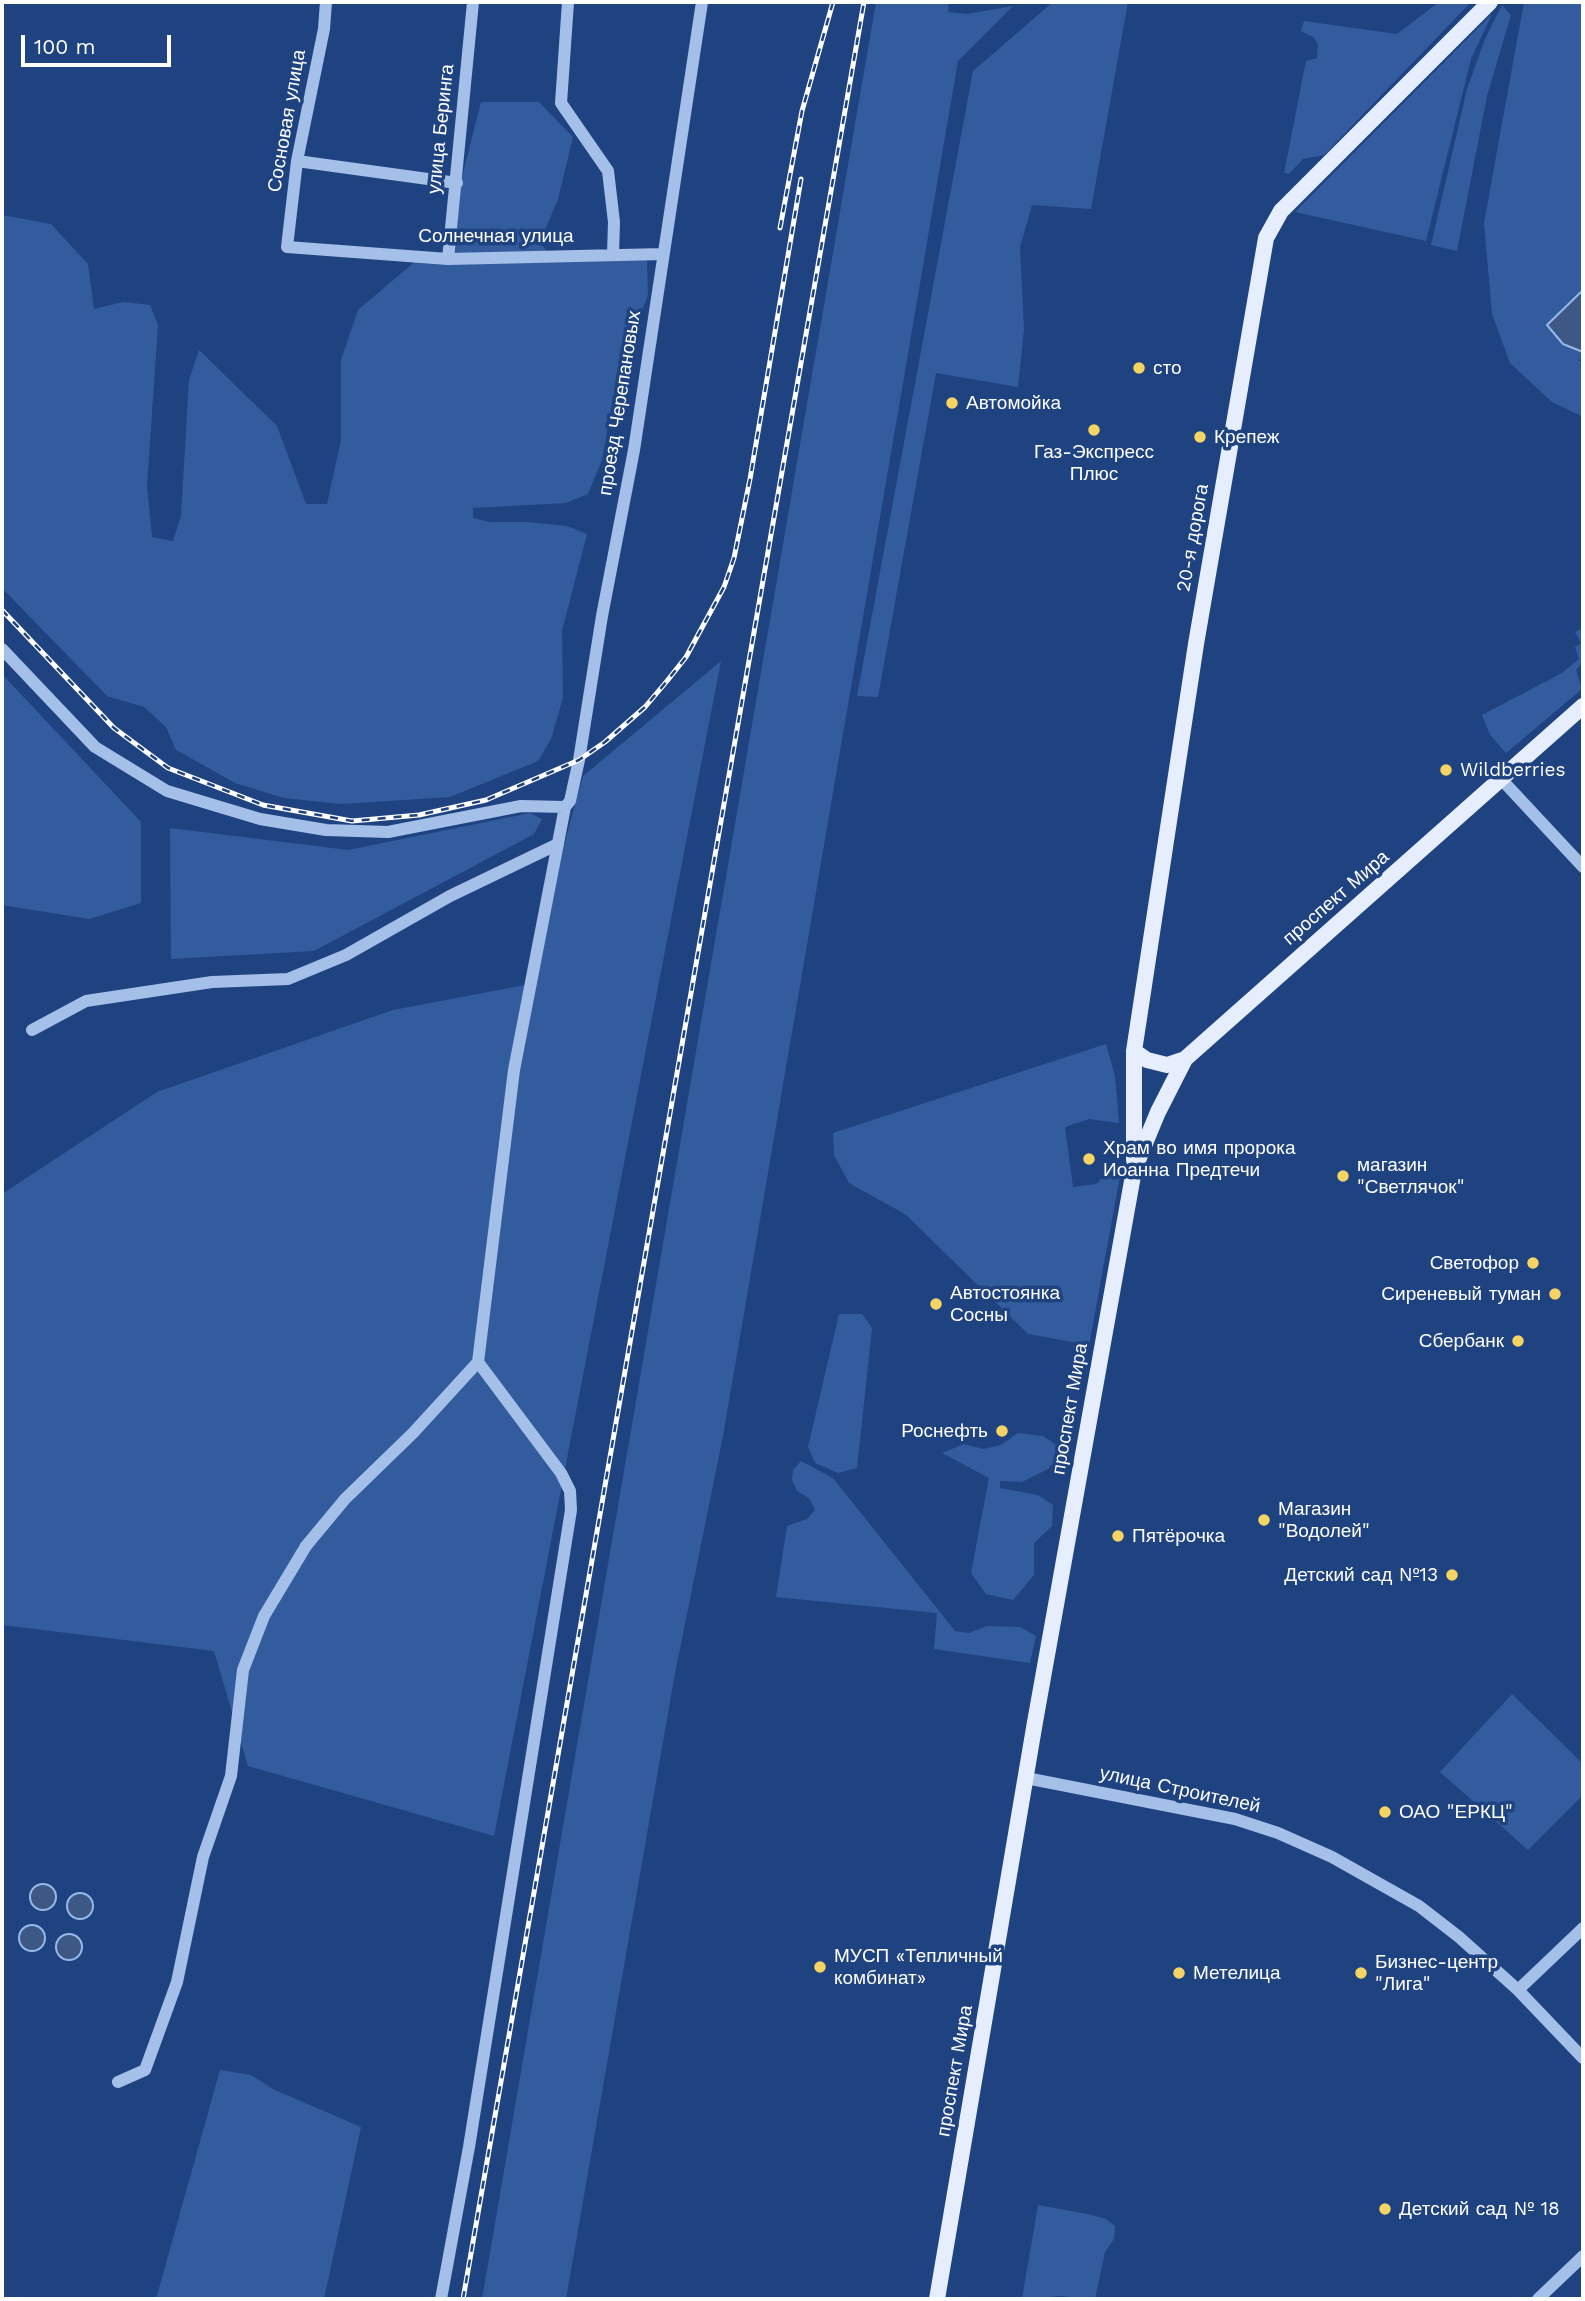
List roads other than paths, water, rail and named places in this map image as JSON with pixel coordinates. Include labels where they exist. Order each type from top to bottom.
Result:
[{"type":"main road","name":"20-я дорога","points":[[1134,1170],[1134,1051],[1196,644],[1266,238],[1281,211],[1490,2]]},
{"type":"main road","name":"проспект Мира","points":[[937,2299],[1134,1170],[1158,1112],[1185,1059],[1583,706]]},
{"type":"main road","points":[[1134,1051],[1147,1060],[1167,1065],[1185,1059]]},
{"type":"street","name":"Сосновая улица","points":[[287,247],[297,161],[324,29],[326,2]]},
{"type":"street","name":"улица Беринга","points":[[448,259],[473,2]]},
{"type":"street","points":[[568,2],[561,103],[608,171],[614,222],[613,254]]},
{"type":"street","name":"проезд Черепановых","points":[[478,1362],[514,1070],[565,807],[570,801],[579,760],[602,616],[634,450],[702,2]]},
{"type":"street","points":[[297,161],[457,183]]},
{"type":"street","name":"Солнечная улица","points":[[287,247],[448,259],[663,254]]},
{"type":"street","points":[[2,649],[95,747],[167,791],[260,819],[326,830],[388,832],[521,806],[565,807]]},
{"type":"street","points":[[1502,780],[1583,867]]},
{"type":"street","points":[[32,1030],[86,1001],[212,982],[288,979],[346,955],[450,896],[558,844]]},
{"type":"street","points":[[118,2082],[145,2070],[177,1982],[203,1857],[231,1776],[243,1670],[264,1616],[306,1546],[345,1499],[413,1433],[478,1362],[561,1473],[570,1491],[571,1510],[474,2119],[440,2299]]},
{"type":"street","name":"улица Строителей","points":[[1026,1778],[1235,1819],[1278,1833],[1344,1863],[1419,1906],[1518,1990],[1583,2058]]},
{"type":"street","points":[[1518,1990],[1583,1928]]},
{"type":"street","points":[[1538,2299],[1583,2256]]},
{"type":"railway","points":[[780,228],[802,111],[833,2]]},
{"type":"railway","points":[[463,2299],[864,2]]},
{"type":"railway","points":[[2,610],[114,728],[168,768],[263,805],[352,821],[419,815],[486,800],[579,760],[605,742],[645,707],[667,681],[686,657],[724,587],[734,558],[750,479],[801,179]]},
{"type":"place","name":"сто","points":[[1139,368]]},
{"type":"place","name":"Автомойка","points":[[952,403]]},
{"type":"place","name":"Газ-Экспресс Плюс","points":[[1094,430]]},
{"type":"place","name":"Крепеж","points":[[1200,437]]},
{"type":"place","name":"Wildberries","points":[[1446,770]]},
{"type":"place","name":"Храм во имя пророка Иоанна Предтечи","points":[[1089,1159]]},
{"type":"place","name":"магазин \"Светлячок\"","points":[[1343,1176]]},
{"type":"place","name":"Светофор","points":[[1533,1263]]},
{"type":"place","name":"Сиреневый туман","points":[[1555,1294]]},
{"type":"place","name":"Автостоянка Сосны","points":[[936,1304]]},
{"type":"place","name":"Сбербанк","points":[[1518,1341]]},
{"type":"place","name":"Роснефть","points":[[1002,1431]]},
{"type":"place","name":"Магазин \"Водолей\"","points":[[1264,1520]]},
{"type":"place","name":"Пятёрочка","points":[[1118,1536]]},
{"type":"place","name":"Детский сад №13","points":[[1452,1575]]},
{"type":"place","name":"ОАО \"ЕРКЦ\"","points":[[1385,1812]]},
{"type":"place","name":"МУСП «Тепличный комбинат»","points":[[820,1967]]},
{"type":"place","name":"Метелица","points":[[1179,1973]]},
{"type":"place","name":"Бизнес-центр \"Лига\"","points":[[1361,1973]]},
{"type":"place","name":"Детский сад № 18","points":[[1385,2209]]}]
